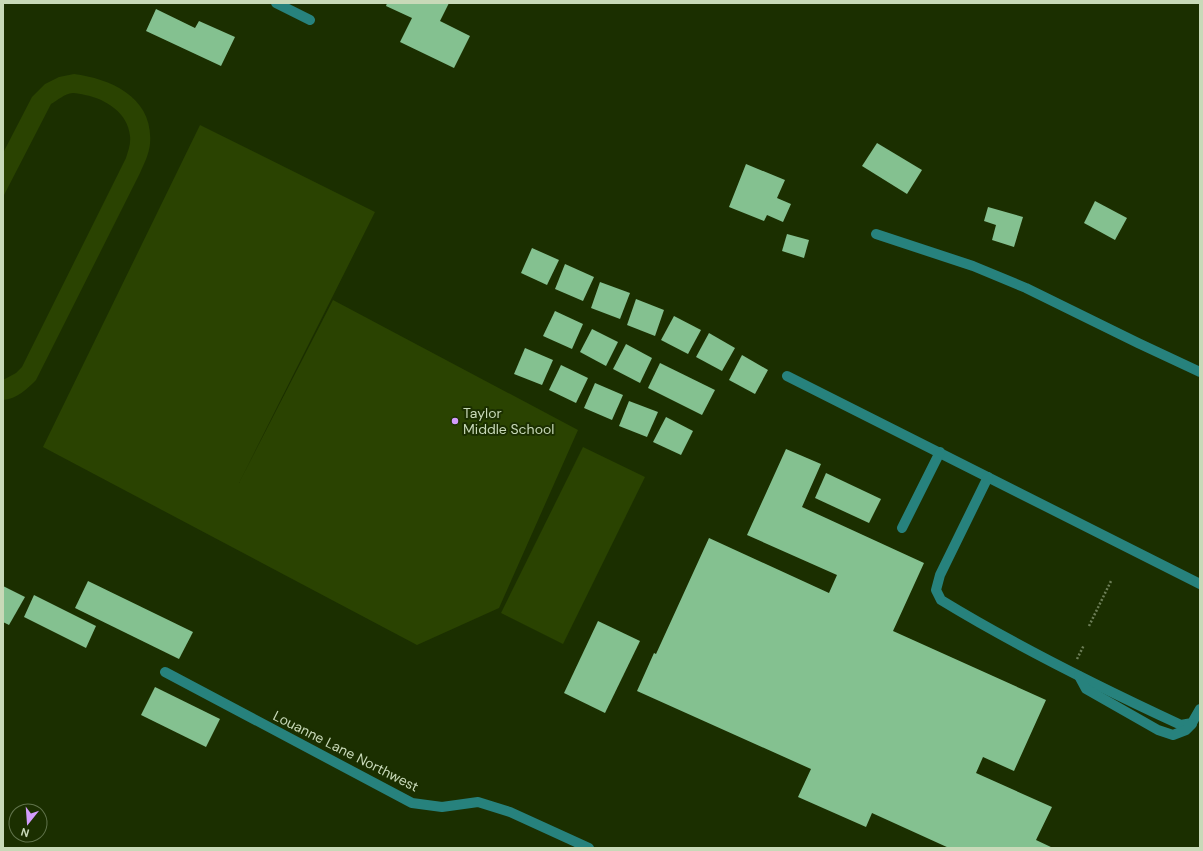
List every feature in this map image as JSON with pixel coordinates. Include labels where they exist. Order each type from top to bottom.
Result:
[{"type":"street","points":[[276,3],[310,20]]},
{"type":"street","points":[[876,234],[973,266],[1026,288],[1200,372]]},
{"type":"street","points":[[787,376],[1200,584]]},
{"type":"street","points":[[902,528],[940,452]]},
{"type":"street","points":[[988,477],[940,575],[936,590],[941,600],[979,623],[1094,684],[1181,725],[1192,723]]},
{"type":"street","name":"Louanne Lane Northwest","points":[[165,672],[412,803],[442,807],[478,802],[510,812],[589,848]]},
{"type":"street","points":[[1079,676],[1086,690],[1158,730],[1173,735],[1186,730],[1200,709]]},
{"type":"path","points":[[1089,626],[1111,581]]},
{"type":"path","points":[[1077,661],[1084,645]]},
{"type":"green space","points":[[74,74],[116,86],[138,103],[145,114],[149,128],[150,144],[140,173],[36,380],[17,396],[3,400],[3,380],[16,373],[22,367],[126,158],[129,147],[130,139],[128,128],[125,120],[115,108],[101,100],[76,93],[61,97],[51,104],[3,197],[3,153],[32,97],[45,84],[59,77]]},
{"type":"green space","points":[[200,125],[375,212],[239,483],[333,300],[578,430],[499,608],[417,645],[43,447]]},
{"type":"green space","points":[[583,447],[645,477],[563,644],[501,613]]},
{"type":"building","points":[[387,3],[449,3],[440,21],[470,36],[454,68],[400,42],[412,18],[386,6]]},
{"type":"building","points":[[156,9],[195,28],[199,21],[235,37],[221,66],[146,31]]},
{"type":"building","points":[[877,143],[922,170],[907,194],[862,166]]},
{"type":"building","points":[[746,164],[785,180],[777,198],[791,204],[783,222],[767,215],[764,221],[729,207]]},
{"type":"building","points":[[1095,201],[1127,218],[1115,240],[1084,223]]},
{"type":"building","points":[[988,207],[1023,217],[1014,247],[992,240],[996,225],[984,221]]},
{"type":"building","points":[[787,234],[809,240],[804,258],[782,251]]},
{"type":"building","points":[[532,248],[559,260],[547,285],[521,273]]},
{"type":"building","points":[[565,264],[594,277],[583,301],[555,289]]},
{"type":"building","points":[[600,282],[630,293],[620,319],[591,308]]},
{"type":"building","points":[[636,299],[664,310],[655,336],[627,325]]},
{"type":"building","points":[[555,311],[583,324],[572,349],[543,336]]},
{"type":"building","points":[[674,316],[701,330],[688,354],[661,340]]},
{"type":"building","points":[[592,329],[618,342],[606,366],[580,352]]},
{"type":"building","points":[[709,333],[735,348],[722,371],[696,357]]},
{"type":"building","points":[[626,344],[652,358],[640,383],[613,369]]},
{"type":"building","points":[[525,348],[553,360],[542,385],[514,374]]},
{"type":"building","points":[[742,355],[768,370],[755,394],[729,380]]},
{"type":"building","points":[[660,363],[715,390],[702,415],[648,388]]},
{"type":"building","points":[[561,365],[588,378],[576,403],[549,390]]},
{"type":"building","points":[[595,383],[623,395],[612,420],[584,408]]},
{"type":"building","points":[[629,401],[658,412],[647,437],[619,426]]},
{"type":"building","points":[[666,417],[693,431],[681,455],[653,442]]},
{"type":"building","points":[[786,449],[821,464],[802,507],[924,563],[893,631],[1046,700],[1014,771],[983,757],[976,773],[1052,807],[1036,840],[1053,848],[949,848],[872,813],[866,827],[798,797],[811,769],[637,691],[654,653],[656,654],[709,538],[829,593],[837,575],[747,535]]},
{"type":"building","points":[[826,473],[881,499],[869,523],[815,498]]},
{"type":"building","points":[[88,581],[193,632],[179,659],[75,608]]},
{"type":"building","points":[[3,586],[25,597],[9,625],[3,622]]},
{"type":"building","points":[[34,595],[96,626],[86,648],[24,617]]},
{"type":"building","points":[[598,621],[640,641],[605,713],[564,693]]},
{"type":"building","points":[[155,687],[220,719],[206,747],[141,715]]},
{"type":"place","name":"Taylor Middle School","points":[[455,421]]}]
